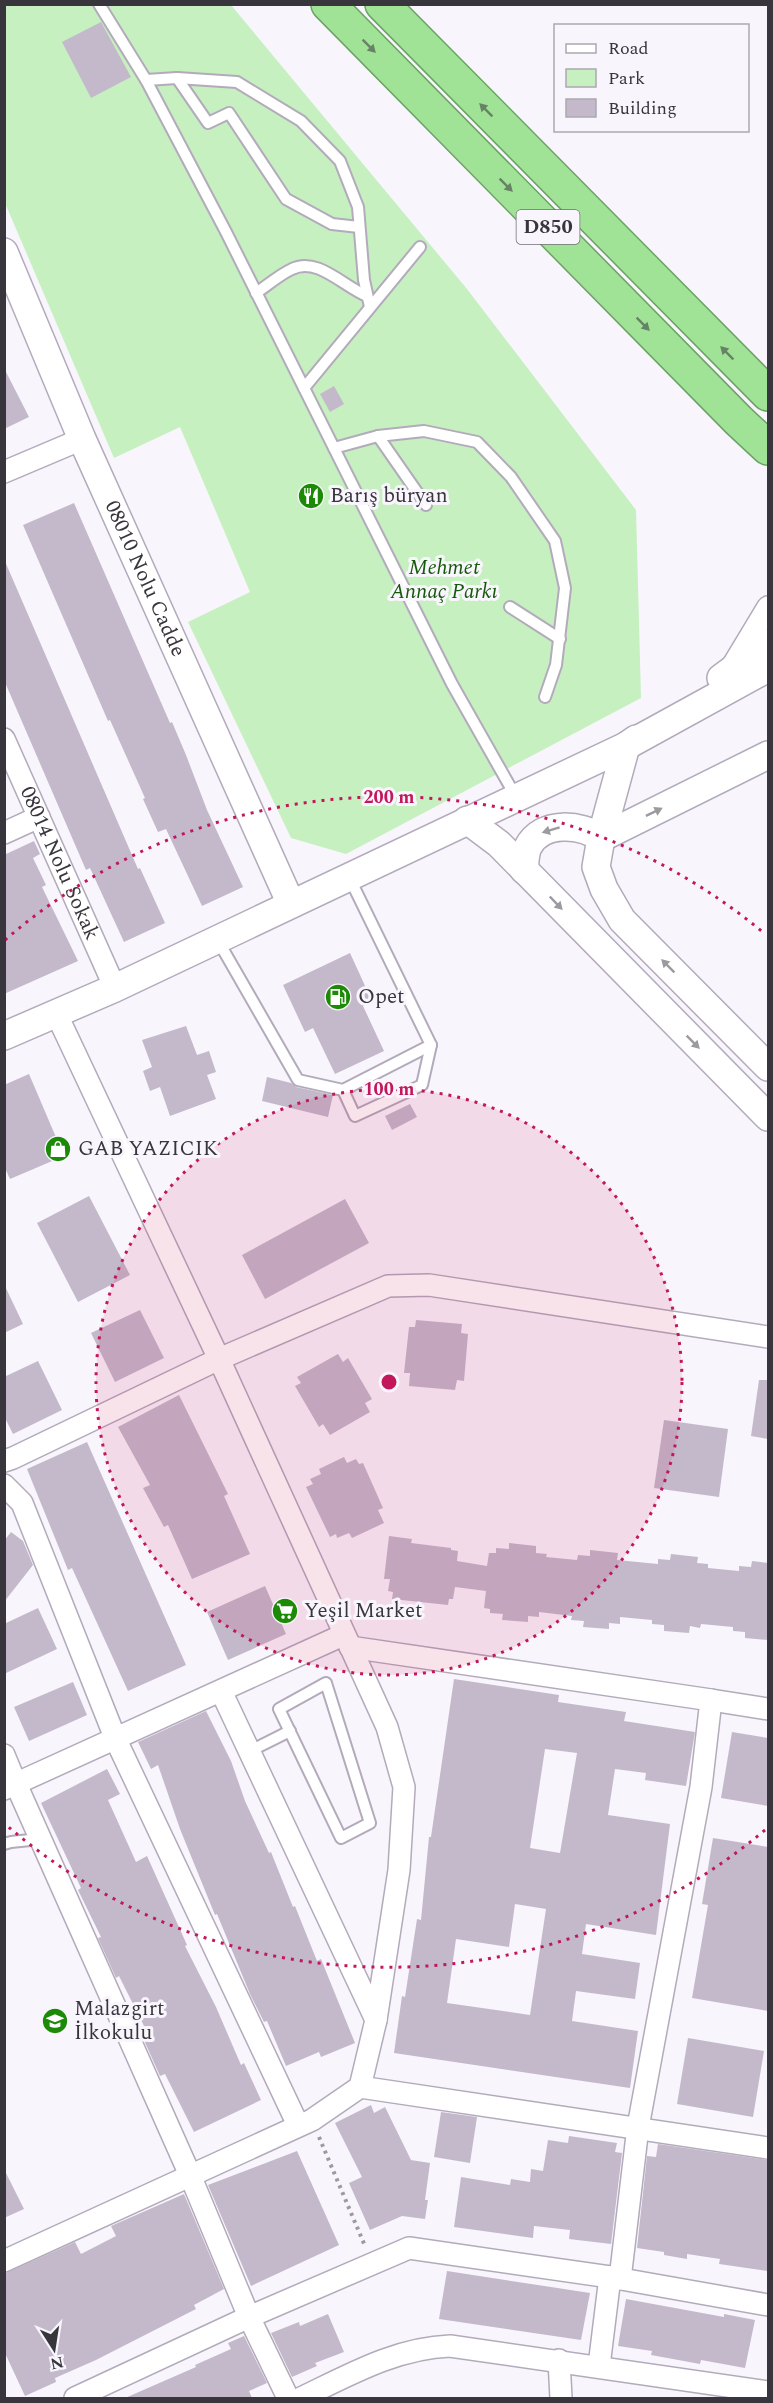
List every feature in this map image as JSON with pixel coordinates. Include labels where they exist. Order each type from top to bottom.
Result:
[{"type":"highway","name":"D850","points":[[328,4],[768,448]]},
{"type":"highway","name":"D850","points":[[382,4],[768,394]]},
{"type":"street","name":"08010 Nolu Cadde","points":[[4,252],[82,439],[291,904]]},
{"type":"street","points":[[739,421],[768,465]]},
{"type":"street","points":[[4,472],[82,439]]},
{"type":"street","points":[[730,671],[768,607]]},
{"type":"street","points":[[768,644],[626,746],[601,838],[596,867],[604,889],[622,920],[768,1067]]},
{"type":"street","points":[[4,1036],[115,988],[626,746],[768,668]]},
{"type":"street","points":[[718,695],[768,682]]},
{"type":"street","name":"08014 Nolu Sokak","points":[[4,740],[115,988]]},
{"type":"street","points":[[601,838],[768,755]]},
{"type":"street","points":[[4,833],[39,817]]},
{"type":"street","points":[[467,820],[499,844],[768,1117]]},
{"type":"street","points":[[524,870],[528,847],[538,835],[556,828],[578,826],[601,838]]},
{"type":"street","points":[[56,1013],[219,1359],[387,1727],[404,1787],[399,1870],[376,2020],[360,2087]]},
{"type":"street","points":[[4,1461],[219,1359],[388,1287],[429,1285],[768,1337]]},
{"type":"street","points":[[4,1485],[22,1503],[116,1740],[305,2123]]},
{"type":"street","points":[[10,1787],[222,1691],[347,1641],[768,1709]]},
{"type":"street","points":[[222,1691],[376,2020]]},
{"type":"street","points":[[598,2366],[615,2278],[638,2127],[701,1786],[711,1700]]},
{"type":"street","points":[[4,1755],[10,1787],[40,1839],[190,2175],[249,2317],[288,2398]]},
{"type":"street","points":[[4,2261],[305,2123],[360,2087],[768,2148]]},
{"type":"street","points":[[75,2398],[249,2317],[409,2247],[615,2278],[768,2305]]},
{"type":"street","points":[[301,2398],[388,2358],[427,2347],[450,2346],[768,2392]]},
{"type":"street","points":[[559,2360],[561,2398]]},
{"type":"lane","points":[[99,4],[146,80],[256,293],[452,684],[517,797]]},
{"type":"lane","points":[[146,80],[177,78],[237,82],[301,121],[340,161],[358,207],[368,302]]},
{"type":"lane","points":[[177,78],[208,123],[229,113],[286,200],[333,224],[359,227]]},
{"type":"lane","points":[[304,388],[368,302],[420,247]]},
{"type":"lane","points":[[256,293],[293,268],[310,264],[332,275],[368,302]]},
{"type":"lane","points":[[334,448],[378,436],[424,431],[477,442],[512,477],[555,541],[565,588],[556,665],[545,697]]},
{"type":"lane","points":[[378,436],[426,505]]},
{"type":"lane","points":[[510,607],[560,639]]},
{"type":"lane","points":[[343,1090],[355,1116],[422,1085],[431,1046],[348,876]]},
{"type":"lane","points":[[217,939],[298,1080],[343,1090],[431,1046]]},
{"type":"lane","points":[[326,1683],[370,1823],[342,1838],[290,1731],[279,1709],[326,1683]]},
{"type":"lane","points":[[250,1751],[290,1731]]},
{"type":"lane","points":[[4,1844],[40,1839]]},
{"type":"path","points":[[305,2123],[372,2263]]},
{"type":"green space","name":"Mehmet Annaç Parkı","points":[[4,5],[231,5],[467,289],[636,510],[641,698],[346,854],[291,838],[188,622],[250,592],[180,427],[114,458],[5,203]]},
{"type":"building","points":[[101,22],[131,77],[91,98],[62,42]]},
{"type":"building","points":[[4,368],[29,417],[4,429]]},
{"type":"building","points":[[334,386],[344,404],[330,412],[320,394]]},
{"type":"building","points":[[74,503],[170,723],[172,722],[207,810],[243,887],[202,906],[166,829],[158,832],[23,525]]},
{"type":"building","points":[[4,559],[138,869],[140,868],[165,923],[124,942],[90,868],[86,870],[4,680]]},
{"type":"building","points":[[34,841],[40,854],[33,858],[46,885],[42,887],[78,961],[4,994],[4,855]]},
{"type":"building","points":[[350,953],[372,1001],[363,1006],[384,1051],[335,1074],[313,1028],[305,1032],[283,985]]},
{"type":"building","points":[[186,1026],[197,1055],[209,1051],[216,1072],[207,1075],[216,1099],[170,1116],[160,1087],[150,1091],[143,1071],[152,1067],[142,1040]]},
{"type":"building","points":[[29,1074],[64,1156],[10,1179],[4,1166],[4,1085]]},
{"type":"building","points":[[267,1077],[291,1083],[296,1087],[333,1095],[328,1117],[262,1101]]},
{"type":"building","points":[[410,1104],[417,1117],[392,1130],[385,1116]]},
{"type":"building","points":[[89,1196],[130,1275],[78,1302],[37,1223]]},
{"type":"building","points":[[345,1199],[369,1243],[265,1299],[242,1255]]},
{"type":"building","points":[[4,1284],[23,1324],[4,1333]]},
{"type":"building","points":[[140,1310],[164,1358],[115,1382],[91,1333]]},
{"type":"building","points":[[416,1320],[462,1324],[461,1333],[468,1334],[464,1381],[457,1380],[455,1390],[409,1386],[410,1373],[404,1373],[409,1327],[415,1327]]},
{"type":"building","points":[[338,1354],[343,1362],[348,1358],[372,1399],[365,1403],[370,1412],[330,1435],[323,1424],[319,1427],[295,1386],[301,1383],[297,1377]]},
{"type":"building","points":[[38,1361],[62,1410],[13,1434],[4,1416],[4,1377]]},
{"type":"building","points":[[759,1380],[768,1380],[768,1439],[751,1436]]},
{"type":"building","points":[[179,1395],[228,1494],[224,1496],[250,1554],[192,1579],[168,1525],[164,1527],[143,1488],[150,1485],[118,1427]]},
{"type":"building","points":[[664,1420],[728,1429],[719,1497],[654,1488]]},
{"type":"building","points":[[87,1442],[186,1665],[128,1691],[72,1568],[68,1570],[27,1469]]},
{"type":"building","points":[[344,1457],[347,1463],[356,1459],[359,1464],[363,1463],[383,1508],[378,1510],[384,1523],[352,1538],[349,1533],[337,1538],[336,1534],[330,1537],[306,1487],[313,1484],[310,1479],[321,1474],[319,1469]]},
{"type":"building","points":[[11,1532],[23,1541],[33,1565],[4,1602],[4,1541]]},
{"type":"building","points":[[389,1536],[412,1539],[411,1543],[451,1548],[451,1550],[458,1551],[457,1561],[487,1566],[489,1553],[496,1553],[496,1548],[509,1549],[509,1543],[536,1546],[536,1553],[547,1554],[546,1557],[577,1560],[578,1555],[590,1556],[590,1550],[618,1553],[617,1560],[658,1564],[658,1559],[670,1560],[671,1554],[698,1557],[697,1563],[708,1564],[708,1568],[739,1571],[739,1566],[751,1567],[752,1561],[768,1563],[768,1640],[745,1638],[745,1632],[733,1631],[733,1627],[701,1624],[700,1628],[690,1626],[689,1633],[664,1631],[664,1625],[652,1624],[652,1620],[620,1617],[620,1624],[609,1623],[609,1629],[583,1627],[584,1621],[571,1620],[572,1616],[539,1612],[539,1617],[528,1616],[528,1622],[502,1620],[503,1614],[490,1613],[490,1609],[484,1608],[486,1591],[455,1587],[453,1599],[449,1599],[448,1605],[392,1599],[393,1592],[388,1591],[390,1579],[384,1579]]},
{"type":"building","points":[[265,1586],[286,1634],[228,1660],[207,1612]]},
{"type":"building","points":[[38,1608],[57,1649],[4,1674],[4,1624]]},
{"type":"building","points":[[454,1679],[559,1695],[558,1702],[626,1712],[624,1721],[695,1732],[686,1786],[645,1780],[646,1773],[615,1769],[608,1815],[670,1824],[656,1935],[586,1924],[582,1954],[640,1963],[635,1999],[576,1991],[572,2021],[638,2031],[630,2088],[394,2053],[417,1919],[421,1920],[429,1837],[431,1837]],"holes":[[[545,1749],[577,1753],[560,1853],[530,1848]],[[515,1904],[546,1909],[530,2015],[447,2003],[456,1939],[509,1947]]]},
{"type":"building","points":[[73,1682],[87,1715],[29,1741],[14,1707]]},
{"type":"building","points":[[206,1711],[231,1761],[245,1801],[269,1853],[271,1852],[317,1961],[321,1959],[355,2043],[321,2057],[319,2052],[286,2066],[267,2021],[264,2022],[250,1994],[217,1914],[215,1915],[180,1829],[158,1765],[151,1769],[138,1742]]},
{"type":"building","points":[[732,1732],[768,1738],[768,1806],[721,1798]]},
{"type":"building","points":[[107,1769],[120,1794],[108,1800],[136,1862],[147,1856],[187,1945],[185,1946],[216,2007],[241,2065],[244,2063],[261,2100],[194,2132],[165,2074],[160,2076],[143,2038],[149,2036],[119,1976],[116,1978],[98,1938],[101,1937],[78,1890],[81,1888],[41,1803]]},
{"type":"building","points":[[713,1838],[768,1847],[768,2011],[692,1998],[708,1905],[702,1904]]},
{"type":"building","points":[[688,2038],[764,2051],[753,2117],[677,2104]]},
{"type":"building","points":[[371,2105],[374,2113],[385,2107],[411,2160],[430,2163],[425,2219],[402,2216],[370,2230],[349,2183],[362,2177],[335,2123]]},
{"type":"building","points":[[441,2112],[477,2117],[470,2163],[434,2157]]},
{"type":"building","points":[[569,2136],[617,2143],[615,2152],[622,2153],[611,2244],[569,2239],[570,2230],[534,2226],[533,2238],[454,2227],[461,2177],[510,2185],[511,2179],[530,2182],[531,2169],[543,2171],[548,2140],[568,2143]]},
{"type":"building","points":[[658,2144],[768,2160],[768,2271],[719,2264],[720,2259],[687,2254],[687,2259],[664,2255],[664,2252],[637,2248],[647,2156],[656,2157]]},
{"type":"building","points":[[297,2151],[339,2245],[251,2286],[208,2185]]},
{"type":"building","points":[[4,2169],[24,2209],[4,2218]]},
{"type":"building","points":[[184,2194],[224,2289],[194,2305],[196,2309],[96,2360],[55,2378],[56,2382],[25,2396],[4,2351],[4,2274],[75,2242],[81,2254],[116,2236],[111,2226]]},
{"type":"building","points":[[447,2271],[590,2293],[581,2340],[439,2319]]},
{"type":"building","points":[[626,2299],[724,2317],[724,2314],[755,2320],[745,2368],[701,2360],[700,2364],[651,2355],[652,2351],[618,2346]]},
{"type":"building","points":[[328,2314],[344,2352],[315,2363],[317,2366],[292,2377],[271,2333],[299,2322],[300,2326]]},
{"type":"building","points":[[244,2336],[267,2383],[249,2391],[252,2398],[125,2398],[231,2349],[228,2343]]},
{"type":"place","name":"Barış büryan","points":[[311,496]]},
{"type":"place","name":"Opet","points":[[338,997]]},
{"type":"place","name":"GAB YAZICIK","points":[[58,1149]]},
{"type":"place","name":"Yeşil Market","points":[[285,1611]]},
{"type":"place","name":"Malazgirt İlkokulu","points":[[55,2021]]}]
